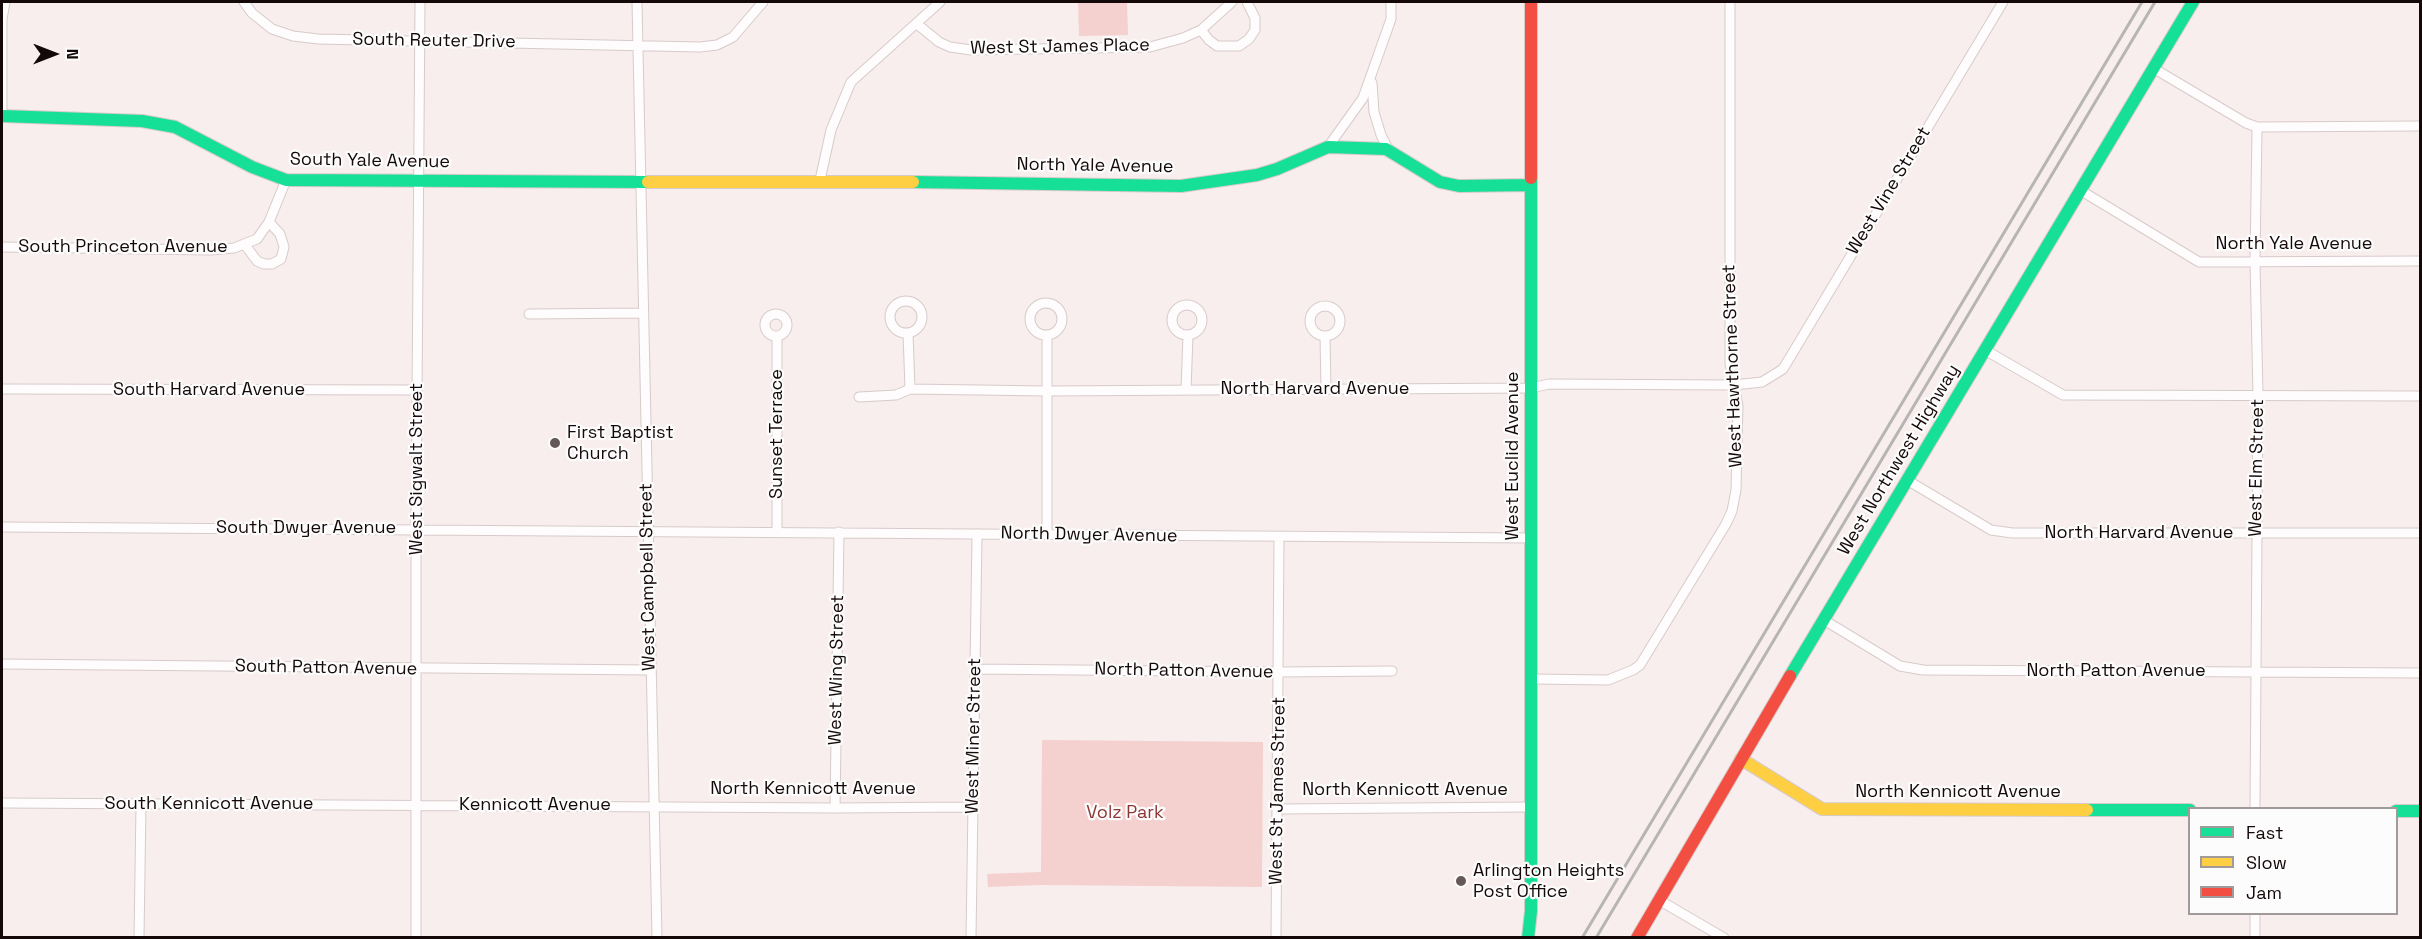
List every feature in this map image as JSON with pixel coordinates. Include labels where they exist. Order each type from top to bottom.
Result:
[{"type":"main road","name":"West Euclid Avenue","points":[[1531,2],[1531,911],[1534,938]]},
{"type":"main road","name":"West Northwest Highway","points":[[1637,938],[1741,759],[2193,2]]},
{"type":"main road","name":"South Yale Avenue","points":[[2,116],[142,120],[175,127],[252,167],[286,180],[642,182]]},
{"type":"main road","name":"North Yale Avenue","points":[[642,182],[820,180],[1181,186],[1257,175],[1328,147],[1389,151],[1440,182],[1460,186],[1531,185]]},
{"type":"main road","name":"North Kennicott Avenue","points":[[1741,759],[1822,809],[2188,810]]},
{"type":"main road","points":[[2398,811],[2421,811]]},
{"type":"main road","name":"West Euclid Avenue","points":[[1528,938],[1531,911]]},
{"type":"street","name":"South Reuter Drive","points":[[244,2],[252,13],[272,29],[293,36],[318,39],[700,47],[717,45],[733,37],[763,2]]},
{"type":"street","name":"West Sigwalt Street","points":[[416,938],[420,2]]},
{"type":"street","name":"West Campbell Street","points":[[637,2],[657,938]]},
{"type":"street","points":[[820,180],[831,130],[851,82],[940,2]]},
{"type":"street","name":"West St James Place","points":[[917,24],[939,42],[951,47],[971,50],[1150,47],[1183,38],[1201,30],[1232,2]]},
{"type":"street","points":[[1201,30],[1217,46],[1239,46],[1255,30],[1255,18],[1247,2]]},
{"type":"street","points":[[1328,147],[1363,98],[1391,19],[1391,2]]},
{"type":"street","name":"West Hawthorne Street","points":[[1531,679],[1608,680],[1640,665],[1732,511],[1737,473],[1738,406],[1730,364],[1730,2]]},
{"type":"street","name":"West Vine Street","points":[[1772,378],[1783,369],[2003,2]]},
{"type":"street","points":[[2,116],[3,5]]},
{"type":"street","points":[[2153,68],[2246,123],[2257,127],[2421,126]]},
{"type":"street","points":[[1372,75],[1371,92],[1374,112],[1389,151]]},
{"type":"street","name":"West Elm Street","points":[[2255,807],[2257,127]]},
{"type":"street","name":"South Princeton Avenue","points":[[2,247],[211,250],[245,245],[257,239],[269,222],[286,180]]},
{"type":"street","name":"North Yale Avenue","points":[[2080,190],[2199,262],[2421,261]]},
{"type":"street","name":"South Princeton Avenue","points":[[245,245],[257,261],[264,264],[272,264],[280,258],[284,247],[280,234],[269,222]]},
{"type":"street","points":[[529,314],[643,313]]},
{"type":"street","points":[[908,333],[910,389]]},
{"type":"street","points":[[1047,335],[1047,534]]},
{"type":"street","points":[[1186,390],[1188,335]]},
{"type":"street","name":"Sunset Terrace","points":[[777,336],[777,532]]},
{"type":"street","points":[[1325,336],[1326,390]]},
{"type":"street","points":[[1985,350],[2063,395],[2421,396]]},
{"type":"street","name":"North Harvard Avenue","points":[[859,397],[896,395],[910,389],[1047,391],[1531,388],[1549,384],[1734,385],[1754,384],[1772,378]]},
{"type":"street","name":"South Harvard Avenue","points":[[2,389],[417,390]]},
{"type":"street","name":"North Harvard Avenue","points":[[1907,480],[1991,530],[2001,532],[2421,533]]},
{"type":"street","name":"South Dwyer Avenue","points":[[2,526],[647,530]]},
{"type":"street","name":"North Dwyer Avenue","points":[[647,530],[1531,538]]},
{"type":"street","name":"West Wing Street","points":[[835,808],[839,532]]},
{"type":"street","name":"West Miner Street","points":[[971,938],[977,534]]},
{"type":"street","name":"West St James Street","points":[[1276,938],[1279,537]]},
{"type":"street","name":"North Patton Avenue","points":[[1824,620],[1900,666],[1923,670],[2421,673]]},
{"type":"street","name":"South Patton Avenue","points":[[2,664],[650,670]]},
{"type":"street","name":"North Patton Avenue","points":[[975,669],[1392,671]]},
{"type":"street","name":"South Kennicott Avenue","points":[[2,802],[416,804]]},
{"type":"street","points":[[139,938],[141,804]]},
{"type":"street","name":"Kennicott Avenue","points":[[416,804],[654,807]]},
{"type":"street","name":"North Kennicott Avenue","points":[[654,807],[972,807]]},
{"type":"street","name":"North Kennicott Avenue","points":[[1278,809],[1531,807]]},
{"type":"street","points":[[1659,900],[1724,938]]},
{"type":"street","points":[[2254,915],[2254,938]]},
{"type":"green space","points":[[1078,2],[1127,2],[1128,35],[1079,36]]},
{"type":"green space","name":"Volz Park","points":[[1042,740],[1263,742],[1262,887],[1041,885],[988,887],[987,874],[1041,872]]},
{"type":"railway","points":[[1582,938],[2142,2]]},
{"type":"railway","points":[[1596,938],[2155,2]]},
{"type":"traffic: fast","points":[[1790,676],[2193,2]]},
{"type":"traffic: fast","points":[[2,116],[142,121],[175,127],[252,167],[286,180],[648,182]]},
{"type":"traffic: fast","points":[[913,182],[1181,186],[1257,175],[1328,147],[1386,149],[1440,182],[1459,186],[1531,185]]},
{"type":"traffic: fast","points":[[1528,938],[1531,911],[1531,178]]},
{"type":"traffic: fast","points":[[2087,810],[2188,810]]},
{"type":"traffic: fast","points":[[2398,811],[2420,811]]},
{"type":"traffic: slow","points":[[648,182],[913,182]]},
{"type":"traffic: slow","points":[[1741,759],[1822,809],[2087,810]]},
{"type":"traffic: jam","points":[[1531,2],[1531,178]]},
{"type":"traffic: jam","points":[[1637,938],[1790,676]]},
{"type":"place","name":"First Baptist Church","points":[[555,443]]},
{"type":"place","name":"Arlington Heights Post Office","points":[[1461,881]]}]
